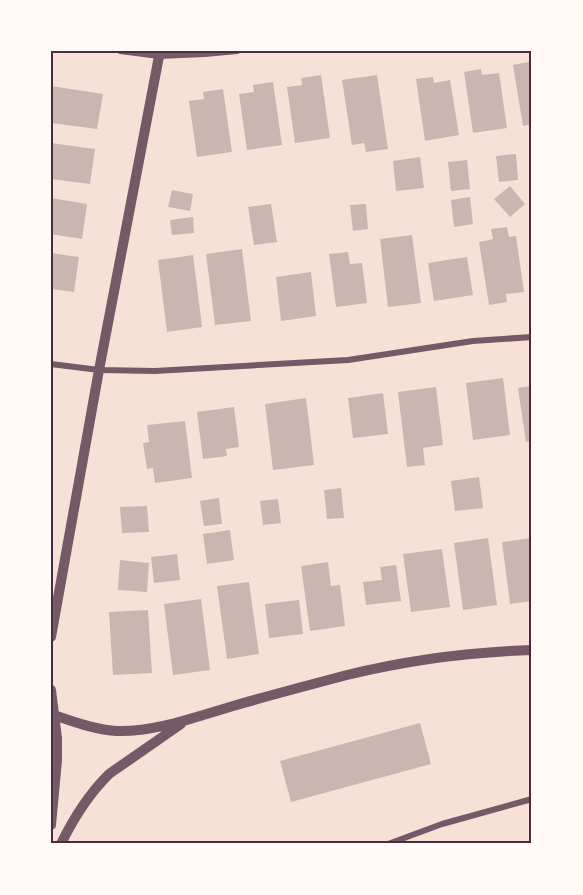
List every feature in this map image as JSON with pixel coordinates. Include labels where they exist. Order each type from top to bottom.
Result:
[{"type":"street","points":[[120,51],[160,54],[237,51]]},
{"type":"street","points":[[51,637],[99,370],[160,54]]},
{"type":"street","points":[[51,364],[99,370],[156,371],[348,360],[473,341],[532,337]]},
{"type":"street","points":[[53,715],[116,731],[141,729],[188,719],[278,693],[390,666],[460,656],[532,650]]},
{"type":"street","points":[[51,690],[57,738],[51,825]]},
{"type":"street","points":[[61,844],[90,794],[109,774],[188,719]]},
{"type":"street","points":[[388,844],[442,824],[532,799]]},
{"type":"building","points":[[529,62],[532,68],[532,124],[523,126],[513,65]]},
{"type":"building","points":[[481,69],[482,75],[499,73],[507,128],[473,133],[464,72]]},
{"type":"building","points":[[321,75],[330,138],[295,143],[287,87],[302,85],[301,78]]},
{"type":"building","points":[[377,75],[388,149],[366,152],[364,143],[352,145],[342,80]]},
{"type":"building","points":[[433,77],[434,83],[450,80],[459,135],[425,141],[416,79]]},
{"type":"building","points":[[273,82],[282,145],[247,150],[239,94],[254,92],[253,85]]},
{"type":"building","points":[[51,86],[103,94],[97,129],[51,123]]},
{"type":"building","points":[[223,89],[232,152],[197,157],[189,101],[204,99],[203,92]]},
{"type":"building","points":[[51,143],[95,149],[90,184],[51,179]]},
{"type":"building","points":[[516,154],[518,180],[499,182],[496,156]]},
{"type":"building","points":[[420,157],[424,188],[396,191],[393,161]]},
{"type":"building","points":[[467,160],[470,189],[451,191],[448,162]]},
{"type":"building","points":[[510,186],[525,204],[510,217],[494,199]]},
{"type":"building","points":[[172,190],[193,194],[190,211],[168,207]]},
{"type":"building","points":[[470,197],[473,224],[454,227],[451,200]]},
{"type":"building","points":[[51,198],[87,204],[82,239],[51,234]]},
{"type":"building","points":[[271,204],[277,242],[254,245],[248,207]]},
{"type":"building","points":[[366,204],[368,229],[353,231],[350,205]]},
{"type":"building","points":[[193,217],[194,233],[172,235],[170,220]]},
{"type":"building","points":[[507,227],[509,237],[516,236],[524,292],[506,294],[507,302],[489,305],[479,242],[493,239],[491,229]]},
{"type":"building","points":[[412,235],[421,303],[388,307],[380,239]]},
{"type":"building","points":[[242,249],[251,321],[215,325],[206,254]]},
{"type":"building","points":[[348,252],[350,264],[362,263],[367,303],[336,307],[329,254]]},
{"type":"building","points":[[51,253],[79,257],[74,292],[51,289]]},
{"type":"building","points":[[193,255],[202,327],[167,332],[158,260]]},
{"type":"building","points":[[467,257],[473,295],[434,301],[428,263]]},
{"type":"building","points":[[311,272],[316,316],[281,321],[276,277]]},
{"type":"building","points":[[503,378],[510,435],[473,440],[466,383]]},
{"type":"building","points":[[532,386],[532,441],[526,442],[518,388]]},
{"type":"building","points":[[436,387],[443,445],[423,448],[425,465],[407,467],[398,392]]},
{"type":"building","points":[[383,393],[388,434],[353,438],[348,398]]},
{"type":"building","points":[[306,398],[314,465],[273,470],[265,404]]},
{"type":"building","points":[[234,407],[239,447],[226,449],[227,456],[203,459],[197,412]]},
{"type":"building","points":[[185,421],[192,478],[155,483],[153,468],[147,469],[143,443],[149,442],[147,425]]},
{"type":"building","points":[[479,477],[483,508],[455,511],[451,481]]},
{"type":"building","points":[[341,488],[344,518],[327,519],[324,490]]},
{"type":"building","points":[[219,498],[222,524],[204,526],[200,501]]},
{"type":"building","points":[[278,499],[281,523],[263,525],[260,501]]},
{"type":"building","points":[[147,506],[149,532],[122,533],[120,507]]},
{"type":"building","points":[[230,530],[234,560],[207,564],[203,534]]},
{"type":"building","points":[[488,538],[497,605],[463,610],[454,543]]},
{"type":"building","points":[[532,538],[532,601],[510,604],[502,542]]},
{"type":"building","points":[[442,549],[450,607],[411,612],[403,554]]},
{"type":"building","points":[[177,554],[180,580],[154,583],[151,557]]},
{"type":"building","points":[[120,560],[149,563],[147,592],[118,590]]},
{"type":"building","points":[[328,562],[331,586],[340,585],[345,626],[310,631],[301,566]]},
{"type":"building","points":[[396,565],[401,601],[366,605],[363,582],[382,580],[380,567]]},
{"type":"building","points":[[249,582],[259,654],[227,659],[217,586]]},
{"type":"building","points":[[201,599],[210,670],[173,675],[164,604]]},
{"type":"building","points":[[299,600],[303,634],[269,638],[265,604]]},
{"type":"building","points":[[148,610],[152,673],[113,675],[109,612]]},
{"type":"building","points":[[420,723],[431,764],[291,802],[280,761]]}]
